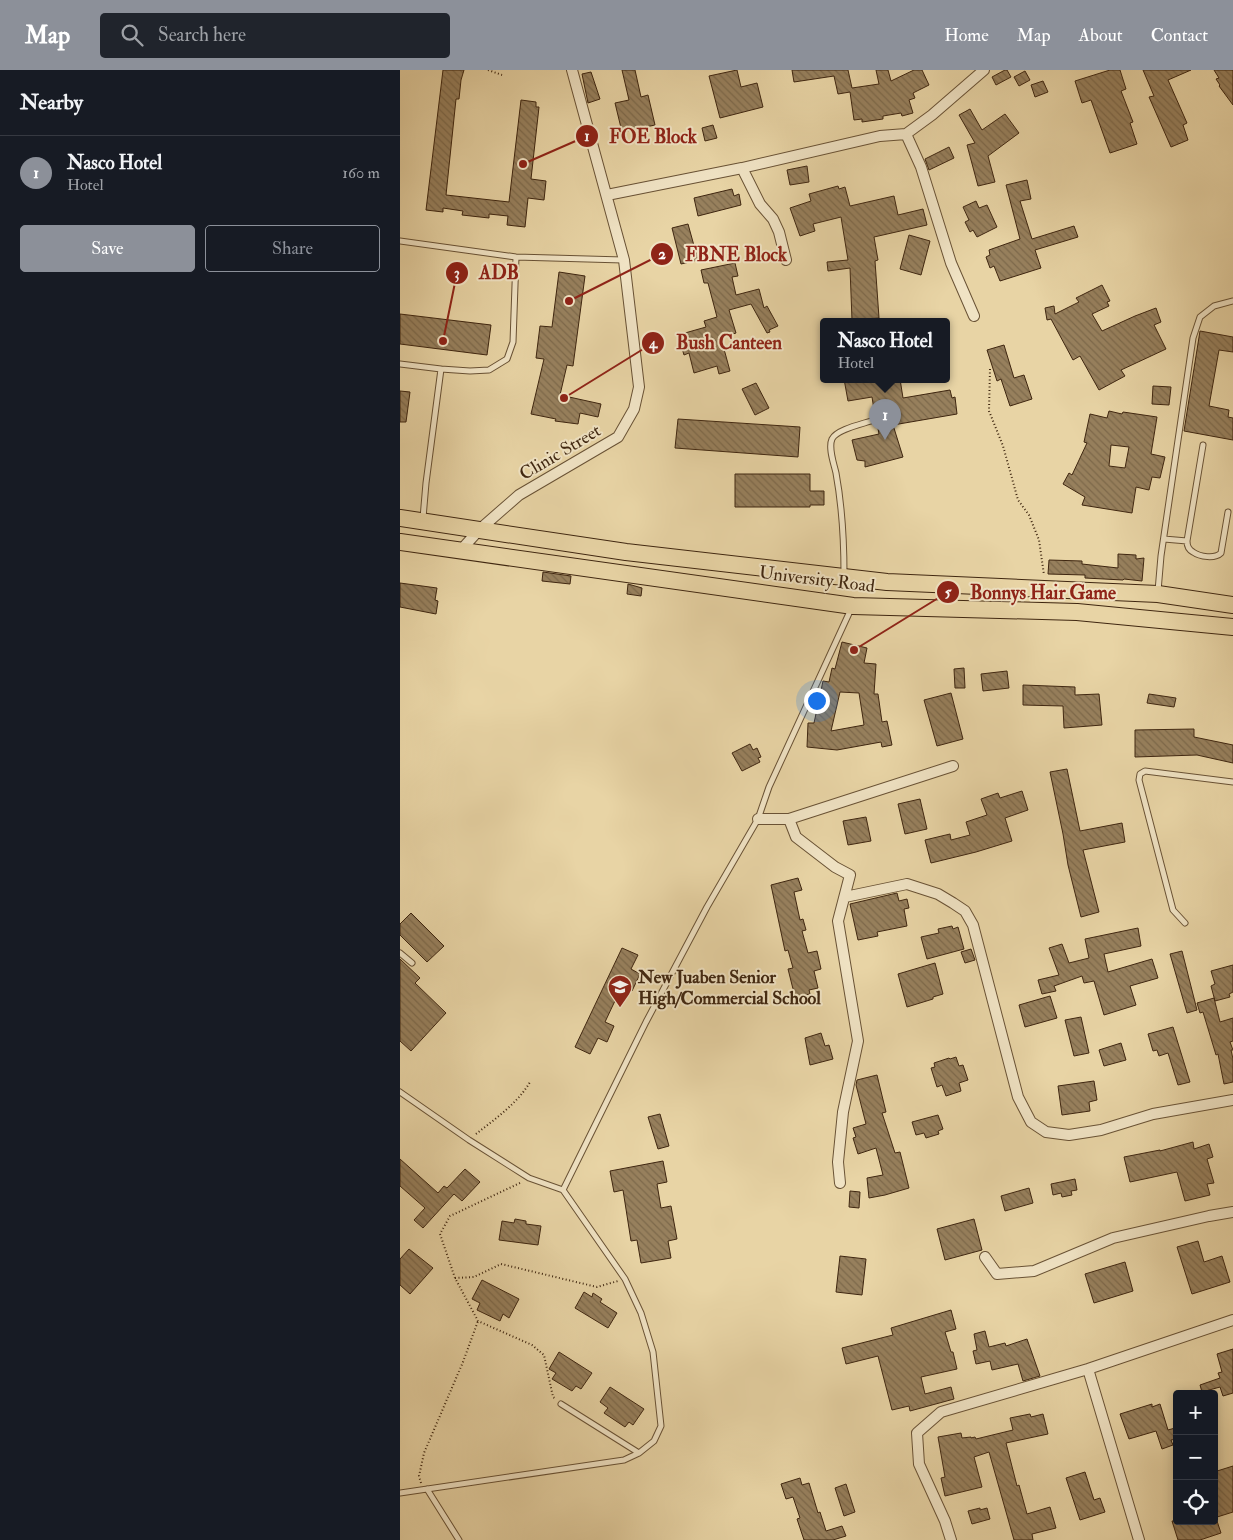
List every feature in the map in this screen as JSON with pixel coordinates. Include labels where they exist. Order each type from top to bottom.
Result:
[{"type":"highway","name":"University Road","points":[[400,518],[626,552],[887,582],[1158,594],[1233,605]]},
{"type":"highway","name":"University Road","points":[[400,542],[853,606],[1077,612],[1233,627]]},
{"type":"street","name":"Clinic Street","points":[[460,550],[518,495],[618,437],[634,409],[639,387],[624,260],[572,70]]},
{"type":"street","points":[[607,195],[742,168],[880,136],[906,134],[932,115],[984,70]]},
{"type":"street","points":[[906,134],[921,167],[951,263],[974,316]]},
{"type":"street","points":[[742,168],[760,204],[773,219],[779,232],[786,260]]},
{"type":"street","points":[[758,819],[789,818],[954,766]]},
{"type":"street","points":[[789,818],[796,837],[850,876],[838,921],[858,1041],[843,1112],[838,1162],[840,1183]]},
{"type":"street","points":[[844,897],[907,884],[938,894],[965,911],[973,925],[1018,1096],[1031,1122],[1046,1132],[1069,1135],[1101,1130],[1153,1114],[1233,1100]]},
{"type":"street","points":[[985,1257],[997,1274],[1034,1271],[1113,1238],[1233,1212]]},
{"type":"street","points":[[951,1540],[945,1521],[919,1464],[917,1434],[941,1412],[1088,1369],[1233,1320]]},
{"type":"street","points":[[1088,1369],[1139,1540]]},
{"type":"lane","points":[[400,242],[516,256],[624,260]]},
{"type":"lane","points":[[400,364],[470,371],[489,370],[507,359],[513,342],[516,256]]},
{"type":"lane","points":[[1158,594],[1161,556],[1192,338],[1200,317],[1214,306],[1233,301]]},
{"type":"lane","points":[[422,521],[440,369]]},
{"type":"lane","points":[[844,577],[844,541],[831,440],[836,434],[874,420]]},
{"type":"lane","points":[[1203,445],[1187,541],[1191,552],[1214,557],[1222,553],[1228,512]]},
{"type":"lane","points":[[1164,539],[1187,541]]},
{"type":"lane","points":[[563,1190],[646,1022],[707,907],[758,819],[769,787],[853,606]]},
{"type":"lane","points":[[1185,923],[1173,910],[1140,774],[1145,770],[1233,782]]},
{"type":"lane","points":[[400,953],[412,963]]},
{"type":"lane","points":[[400,1092],[469,1140],[529,1178],[563,1190],[625,1279],[641,1313],[653,1352],[661,1426],[654,1441],[639,1453],[624,1460],[400,1493]]},
{"type":"lane","points":[[561,1404],[639,1453]]},
{"type":"lane","points":[[425,1489],[459,1540]]},
{"type":"path","points":[[488,70],[502,75]]},
{"type":"path","points":[[990,368],[989,411],[1003,446],[1018,500],[1029,515],[1039,540],[1045,589]]},
{"type":"path","points":[[469,1140],[497,1118],[524,1091],[530,1082]]},
{"type":"path","points":[[529,1178],[450,1216],[440,1234],[455,1278],[478,1321],[532,1345],[544,1355],[553,1397],[561,1404]]},
{"type":"path","points":[[455,1278],[474,1277],[501,1264],[596,1287],[625,1279]]},
{"type":"path","points":[[425,1489],[419,1476],[424,1453],[463,1362],[478,1321]]},
{"type":"building","points":[[443,70],[464,70],[459,99],[456,99],[446,195],[509,202],[521,100],[536,102],[536,107],[539,107],[531,179],[546,181],[544,200],[528,198],[525,227],[507,225],[508,216],[489,214],[489,218],[462,215],[463,211],[443,208],[443,212],[426,210]]},
{"type":"building","points":[[622,70],[635,70],[641,97],[648,95],[655,125],[622,132],[615,103],[629,100]]},
{"type":"building","points":[[737,70],[741,87],[757,83],[763,107],[720,118],[709,76]]},
{"type":"building","points":[[792,70],[848,70],[852,88],[879,84],[876,70],[888,70],[891,81],[914,70],[922,70],[929,85],[913,93],[915,98],[909,100],[913,113],[902,116],[901,113],[883,116],[883,119],[862,122],[862,119],[854,120],[850,92],[838,94],[834,76],[794,82]]},
{"type":"building","points":[[1007,70],[1011,77],[996,85],[992,77]]},
{"type":"building","points":[[1110,70],[1120,70],[1126,89],[1121,91],[1133,122],[1130,123],[1137,144],[1110,153],[1091,100],[1082,103],[1075,81]]},
{"type":"building","points":[[1143,70],[1191,70],[1168,80],[1187,123],[1183,125],[1188,140],[1171,147],[1149,97],[1154,96]]},
{"type":"building","points":[[1214,70],[1233,70],[1233,105],[1219,86],[1216,79],[1219,78]]},
{"type":"building","points":[[1025,71],[1030,80],[1019,86],[1014,77]]},
{"type":"building","points":[[591,72],[600,99],[588,103],[582,74]]},
{"type":"building","points":[[1043,81],[1048,92],[1035,97],[1031,85]]},
{"type":"building","points":[[970,109],[982,130],[1005,114],[1019,133],[988,156],[995,182],[978,186],[967,145],[975,143],[959,115]]},
{"type":"building","points":[[713,125],[717,138],[705,141],[702,128]]},
{"type":"building","points":[[949,147],[954,158],[929,170],[925,159]]},
{"type":"building","points":[[807,166],[809,182],[790,185],[787,170]]},
{"type":"building","points":[[1027,180],[1031,199],[1020,201],[1032,239],[1074,226],[1078,237],[1035,250],[1041,268],[1000,281],[994,266],[990,268],[986,257],[990,255],[989,250],[1020,239],[1006,185]]},
{"type":"building","points":[[838,186],[839,189],[845,187],[850,206],[894,196],[898,215],[923,209],[927,225],[874,237],[878,260],[875,261],[879,318],[852,318],[850,268],[828,271],[827,262],[848,260],[841,217],[813,224],[815,231],[800,236],[790,208],[811,201],[809,194]]},
{"type":"building","points":[[732,189],[734,196],[739,194],[741,205],[698,216],[694,198]]},
{"type":"building","points":[[976,201],[979,208],[987,205],[997,227],[977,237],[973,230],[970,232],[965,222],[969,220],[963,207]]},
{"type":"building","points":[[688,224],[698,260],[681,264],[672,228]]},
{"type":"building","points":[[909,235],[930,241],[921,275],[900,269]]},
{"type":"building","points":[[735,263],[738,276],[732,277],[736,295],[759,289],[764,308],[767,306],[778,326],[767,333],[751,304],[729,310],[736,333],[721,338],[730,371],[719,374],[717,366],[694,373],[689,353],[684,355],[678,335],[706,327],[704,321],[717,317],[708,283],[704,283],[701,270]]},
{"type":"building","points":[[559,272],[585,276],[573,366],[567,365],[560,395],[601,404],[598,417],[580,413],[578,424],[555,421],[556,419],[531,414],[544,359],[536,358],[540,326],[552,327]]},
{"type":"building","points":[[1102,285],[1110,301],[1107,302],[1109,306],[1092,314],[1102,331],[1156,308],[1161,322],[1154,325],[1166,349],[1121,370],[1125,376],[1099,390],[1080,356],[1073,360],[1051,319],[1047,320],[1045,308],[1054,306],[1055,314],[1079,302],[1076,298]]},
{"type":"building","points":[[400,314],[491,325],[487,355],[400,344]]},
{"type":"building","points":[[1200,331],[1233,337],[1233,352],[1219,350],[1209,406],[1229,410],[1228,417],[1233,418],[1233,440],[1184,431]]},
{"type":"building","points":[[1004,345],[1014,378],[1024,375],[1032,399],[1010,406],[1001,379],[997,381],[987,350]]},
{"type":"building","points":[[756,383],[769,408],[755,415],[742,389]]},
{"type":"building","points":[[845,383],[901,383],[903,398],[950,390],[952,398],[955,397],[957,414],[893,425],[903,457],[865,467],[865,461],[857,460],[852,440],[879,434],[878,419],[875,416],[872,397],[848,401]]},
{"type":"building","points":[[1153,386],[1171,387],[1169,405],[1152,404]]},
{"type":"building","points":[[400,391],[410,392],[406,422],[400,422]]},
{"type":"building","points":[[1109,411],[1157,417],[1151,454],[1165,457],[1160,478],[1152,477],[1149,490],[1136,487],[1132,513],[1082,505],[1085,497],[1063,484],[1069,473],[1072,475],[1087,443],[1084,442],[1090,414],[1107,418]],"holes":[[[1111,445],[1129,447],[1125,468],[1109,466]]]},
{"type":"building","points":[[678,419],[800,427],[798,457],[675,448]]},
{"type":"building","points":[[735,474],[810,474],[810,491],[824,491],[824,505],[810,505],[810,507],[735,507]]},
{"type":"building","points":[[1118,554],[1136,555],[1136,559],[1144,558],[1142,581],[1085,578],[1085,575],[1048,574],[1049,560],[1082,561],[1082,564],[1118,568]]},
{"type":"building","points":[[543,572],[571,576],[570,584],[542,581]]},
{"type":"building","points":[[400,583],[437,588],[435,600],[438,601],[436,614],[400,607]]},
{"type":"building","points":[[628,584],[642,588],[641,596],[627,594]]},
{"type":"building","points":[[842,642],[867,648],[864,663],[876,664],[874,694],[878,694],[882,722],[887,721],[892,745],[882,747],[881,742],[837,750],[807,747],[808,723],[814,723],[823,681],[829,682],[832,668],[835,669]],"holes":[[[840,692],[859,693],[864,725],[831,731]]]},
{"type":"building","points":[[964,668],[965,688],[955,688],[954,669]]},
{"type":"building","points":[[1007,671],[1009,688],[983,691],[981,674]]},
{"type":"building","points":[[1023,685],[1075,687],[1075,695],[1099,694],[1102,725],[1064,728],[1063,706],[1023,705]]},
{"type":"building","points":[[951,693],[963,739],[937,746],[924,700]]},
{"type":"building","points":[[1149,694],[1176,698],[1174,707],[1147,703]]},
{"type":"building","points":[[1194,729],[1194,737],[1233,745],[1233,763],[1197,755],[1135,757],[1135,730]]},
{"type":"building","points":[[750,744],[753,750],[757,748],[761,757],[758,758],[760,762],[742,771],[732,753]]},
{"type":"building","points":[[1067,769],[1080,831],[1122,823],[1125,842],[1083,850],[1099,912],[1081,917],[1068,865],[1050,772]]},
{"type":"building","points":[[1022,791],[1028,810],[1005,818],[1012,841],[931,863],[925,840],[950,834],[951,840],[970,835],[966,822],[987,815],[981,799],[998,793],[1000,798]]},
{"type":"building","points":[[920,799],[927,829],[905,834],[898,804]]},
{"type":"building","points":[[866,817],[871,841],[848,845],[843,821]]},
{"type":"building","points":[[798,878],[802,890],[794,892],[800,920],[803,919],[806,930],[802,931],[808,953],[817,951],[821,969],[814,971],[818,988],[809,990],[810,994],[795,997],[788,969],[793,968],[788,950],[785,951],[771,885]]},
{"type":"building","points":[[897,893],[899,901],[907,899],[909,908],[904,909],[907,926],[877,932],[878,936],[858,940],[850,904]]},
{"type":"building","points":[[411,913],[444,946],[427,962],[400,935],[400,924]]},
{"type":"building","points":[[952,926],[953,929],[958,927],[964,949],[927,959],[921,937],[939,933],[938,929]]},
{"type":"building","points":[[1138,928],[1141,946],[1104,954],[1108,972],[1152,959],[1158,978],[1130,986],[1136,1005],[1104,1015],[1094,981],[1084,983],[1082,976],[1054,986],[1056,991],[1042,994],[1038,980],[1059,975],[1049,948],[1062,944],[1069,963],[1089,958],[1085,939]]},
{"type":"building","points":[[622,948],[638,955],[631,969],[640,974],[632,991],[622,986],[605,1022],[614,1026],[607,1042],[598,1038],[590,1054],[575,1047]]},
{"type":"building","points":[[971,949],[975,960],[965,963],[961,952]]},
{"type":"building","points":[[1182,951],[1197,1010],[1187,1013],[1170,954]]},
{"type":"building","points":[[400,959],[420,978],[415,983],[446,1013],[411,1051],[400,1041]]},
{"type":"building","points":[[935,963],[943,994],[907,1007],[898,974]]},
{"type":"building","points":[[1233,965],[1233,992],[1229,994],[1230,997],[1215,1001],[1211,986],[1215,984],[1211,971]]},
{"type":"building","points":[[1050,996],[1057,1018],[1025,1027],[1019,1005]]},
{"type":"building","points":[[1214,998],[1220,1022],[1233,1018],[1233,1041],[1230,1042],[1233,1050],[1231,1050],[1233,1082],[1224,1084],[1218,1054],[1216,1055],[1203,1012],[1200,1013],[1197,1003]]},
{"type":"building","points":[[1081,1017],[1089,1053],[1074,1056],[1065,1020]]},
{"type":"building","points":[[1173,1027],[1190,1082],[1178,1085],[1168,1053],[1159,1056],[1157,1050],[1153,1051],[1148,1034]]},
{"type":"building","points":[[821,1033],[825,1046],[829,1045],[833,1059],[810,1065],[805,1038]]},
{"type":"building","points":[[1121,1043],[1126,1060],[1104,1066],[1099,1050]]},
{"type":"building","points":[[956,1057],[959,1066],[963,1065],[968,1080],[959,1083],[961,1091],[946,1096],[942,1085],[937,1087],[931,1068],[935,1067],[934,1063]]},
{"type":"building","points":[[877,1075],[886,1112],[882,1113],[895,1153],[900,1152],[909,1188],[869,1198],[867,1178],[883,1175],[876,1148],[858,1154],[853,1138],[856,1137],[853,1128],[866,1124],[856,1085],[857,1080]]},
{"type":"building","points":[[1094,1081],[1097,1100],[1089,1102],[1090,1111],[1062,1115],[1058,1086]]},
{"type":"building","points":[[660,1114],[669,1146],[658,1149],[648,1117]]},
{"type":"building","points":[[938,1115],[943,1129],[938,1131],[939,1134],[926,1138],[924,1133],[916,1135],[912,1122]]},
{"type":"building","points":[[1193,1142],[1194,1149],[1209,1144],[1213,1157],[1207,1159],[1214,1183],[1207,1184],[1210,1195],[1185,1201],[1177,1172],[1130,1182],[1124,1157],[1160,1151]]},
{"type":"building","points":[[400,1159],[438,1193],[444,1186],[447,1188],[465,1169],[480,1182],[462,1201],[454,1194],[423,1228],[414,1220],[425,1208],[400,1186]]},
{"type":"building","points":[[663,1161],[667,1182],[657,1184],[661,1208],[671,1206],[677,1239],[668,1241],[671,1258],[641,1263],[637,1240],[631,1241],[623,1190],[614,1192],[610,1171]]},
{"type":"building","points":[[1075,1179],[1077,1190],[1071,1191],[1072,1195],[1062,1197],[1061,1193],[1053,1195],[1051,1184]]},
{"type":"building","points":[[1029,1188],[1033,1203],[1005,1211],[1001,1196]]},
{"type":"building","points":[[850,1191],[860,1192],[859,1208],[849,1207]]},
{"type":"building","points":[[515,1219],[526,1221],[526,1224],[541,1226],[538,1245],[499,1240],[502,1221],[514,1223]]},
{"type":"building","points":[[974,1219],[982,1250],[945,1260],[937,1229]]},
{"type":"building","points":[[1198,1241],[1204,1262],[1222,1256],[1230,1282],[1192,1294],[1177,1247]]},
{"type":"building","points":[[409,1249],[433,1268],[410,1294],[400,1285],[400,1259]]},
{"type":"building","points":[[840,1256],[866,1259],[862,1295],[836,1292]]},
{"type":"building","points":[[1125,1262],[1133,1291],[1094,1303],[1085,1274]]},
{"type":"building","points":[[482,1280],[519,1299],[509,1318],[503,1314],[500,1321],[477,1310],[480,1303],[472,1299]]},
{"type":"building","points":[[584,1292],[592,1297],[593,1293],[602,1299],[600,1302],[617,1313],[608,1328],[575,1308]]},
{"type":"building","points":[[951,1310],[956,1329],[945,1332],[957,1369],[921,1377],[925,1394],[951,1387],[954,1399],[910,1411],[909,1406],[892,1410],[878,1356],[846,1364],[842,1348],[893,1335],[891,1328]]},
{"type":"building","points":[[985,1331],[989,1347],[1005,1343],[1006,1346],[1027,1339],[1040,1376],[1023,1381],[1018,1364],[992,1370],[990,1361],[976,1364],[973,1351],[977,1350],[974,1334]]},
{"type":"building","points":[[1233,1349],[1233,1393],[1223,1396],[1220,1387],[1201,1390],[1200,1385],[1220,1378],[1218,1373],[1222,1372],[1217,1354]]},
{"type":"building","points":[[559,1352],[592,1373],[581,1389],[576,1386],[572,1391],[552,1379],[556,1373],[549,1369]]},
{"type":"building","points":[[610,1387],[644,1409],[633,1425],[629,1422],[625,1427],[604,1413],[608,1408],[600,1402]]},
{"type":"building","points":[[1152,1404],[1152,1407],[1160,1404],[1168,1430],[1173,1429],[1173,1440],[1171,1440],[1173,1445],[1162,1449],[1156,1431],[1129,1439],[1120,1414]]},
{"type":"building","points":[[1030,1414],[1031,1417],[1043,1414],[1048,1434],[1006,1443],[1017,1486],[1019,1485],[1027,1514],[1050,1507],[1056,1528],[1032,1534],[1033,1540],[1014,1540],[989,1452],[974,1457],[982,1487],[945,1496],[941,1478],[945,1477],[938,1437],[961,1433],[962,1438],[975,1437],[976,1439],[1013,1430],[1010,1418]]},
{"type":"building","points":[[1233,1466],[1233,1512],[1218,1517],[1218,1480],[1218,1471]]},
{"type":"building","points":[[1085,1472],[1094,1500],[1100,1498],[1105,1512],[1080,1520],[1066,1478]]},
{"type":"building","points":[[800,1478],[802,1485],[809,1483],[818,1513],[820,1512],[826,1531],[842,1526],[846,1536],[833,1540],[804,1540],[797,1519],[800,1518],[793,1497],[786,1499],[781,1484]]},
{"type":"building","points":[[846,1484],[855,1512],[844,1516],[835,1488]]},
{"type":"building","points":[[980,1508],[980,1510],[987,1508],[990,1519],[972,1524],[968,1511]]},
{"type":"building","points":[[1218,1524],[1221,1533],[1200,1540],[1178,1540],[1173,1525]]},
{"type":"place","name":"FOE Block","points":[[523,164]]},
{"type":"place","name":"FBNE Block","points":[[569,301]]},
{"type":"place","name":"ADB","points":[[443,341]]},
{"type":"place","name":"Bush Canteen","points":[[564,398]]},
{"type":"place","name":"Nasco Hotel","points":[[885,440]]},
{"type":"place","name":"Bonnys Hair Game","points":[[854,650]]},
{"type":"place","name":"New Juaben Senior High/Commercial School","points":[[620,1008]]}]
